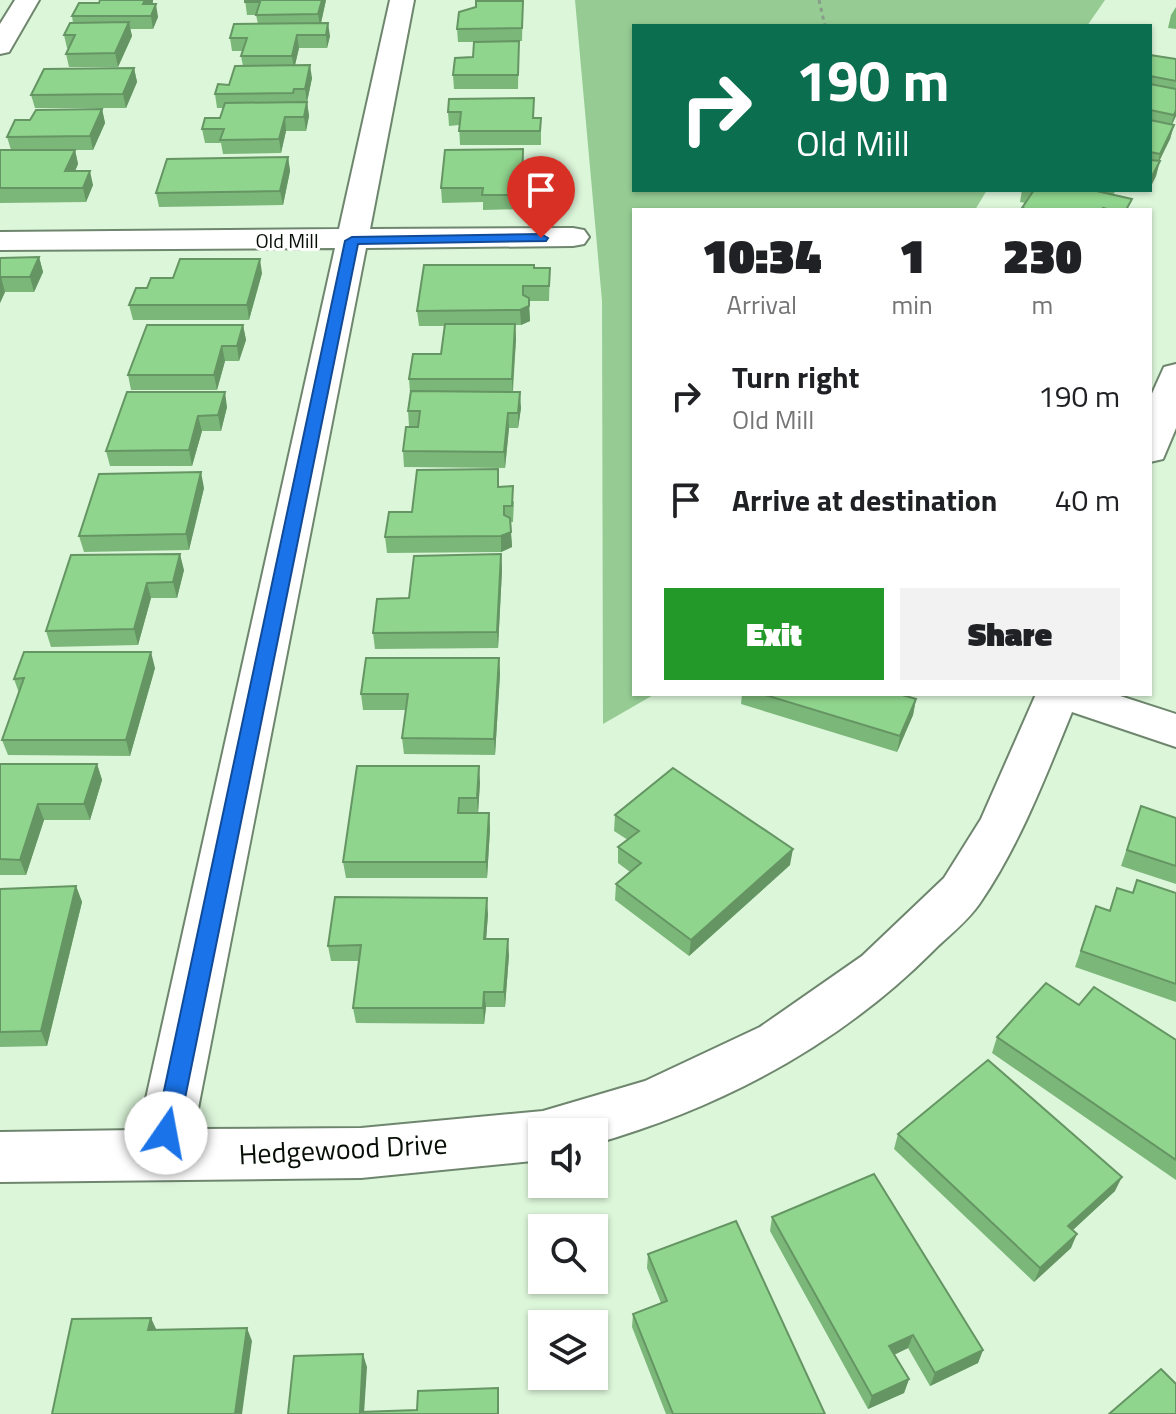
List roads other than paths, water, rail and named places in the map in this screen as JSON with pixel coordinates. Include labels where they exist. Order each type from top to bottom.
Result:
[{"type":"street","points":[[1,44],[27,0]]},
{"type":"street","points":[[161,1157],[402,0]]},
{"type":"street","name":"Old Mill","points":[[0,241],[352,241],[573,237]]},
{"type":"street","points":[[1152,445],[1176,374]]},
{"type":"street","points":[[601,1118],[656,1102],[779,1043],[880,971],[961,892],[1002,825],[1057,696]]},
{"type":"street","points":[[1072,696],[1176,731]]},
{"type":"street","name":"Hedgewood Drive","points":[[0,1157],[361,1153],[528,1136]]}]
